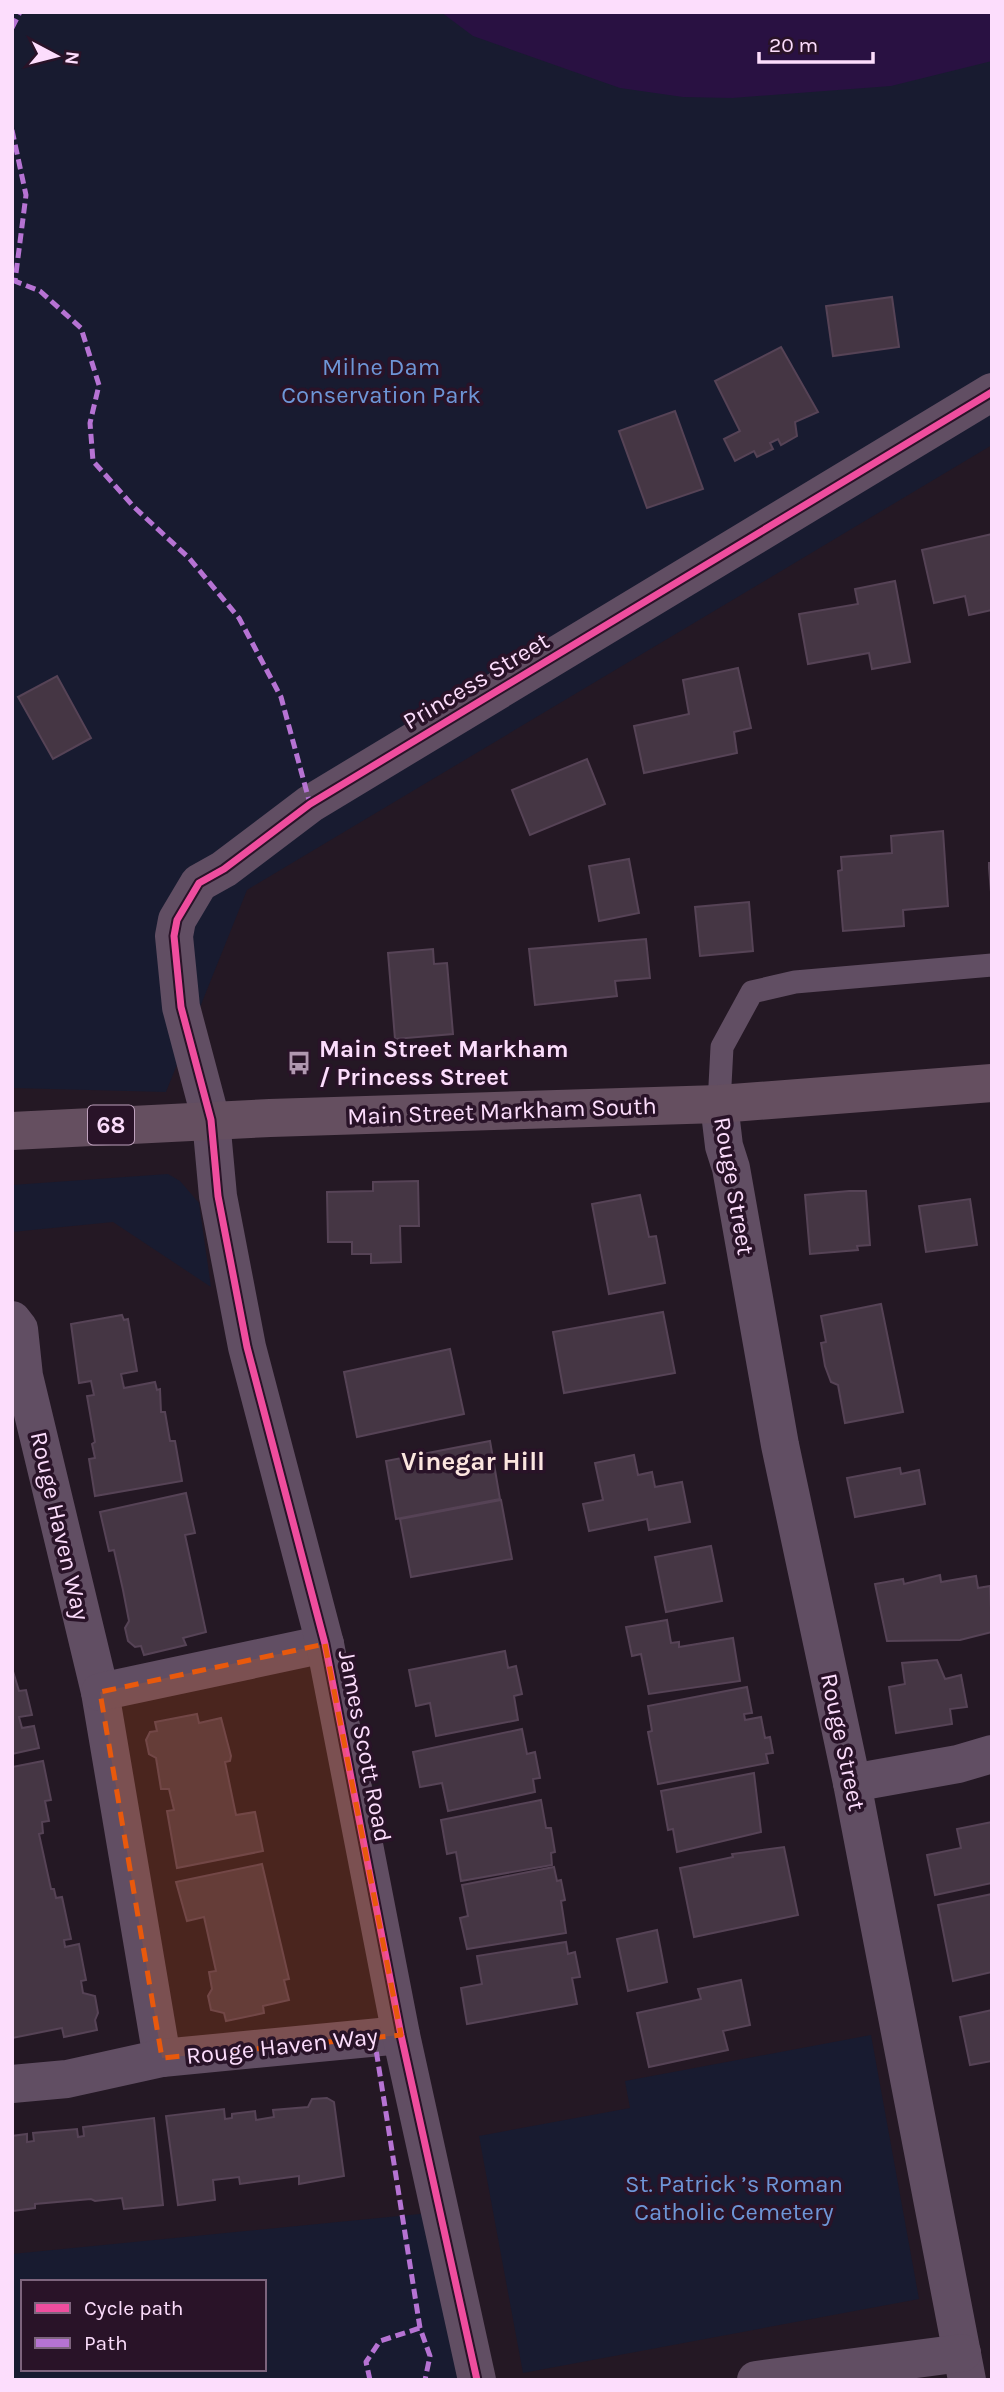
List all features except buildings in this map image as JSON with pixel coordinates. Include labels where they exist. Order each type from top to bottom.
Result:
[{"type":"main road","name":"Main Street Markham South","points":[[12,1131],[211,1120],[719,1104],[992,1083]]},
{"type":"street","name":"Princess Street","points":[[211,1120],[181,1007],[174,936],[177,920],[199,883],[224,869],[310,804],[992,392]]},
{"type":"street","name":"Rouge Street","points":[[719,1104],[724,1146],[731,1168],[780,1445],[852,1783],[965,2366]]},
{"type":"street","name":"James Scott Road","points":[[211,1120],[218,1196],[247,1347],[325,1644],[401,2035],[477,2380]]},
{"type":"street","name":"Rouge Haven Way","points":[[12,1320],[19,1329],[24,1376],[100,1692],[162,2058]]},
{"type":"street","points":[[100,1692],[325,1644]]},
{"type":"street","points":[[852,1783],[958,1764],[992,1754]]},
{"type":"street","name":"Rouge Haven Way","points":[[12,2084],[67,2079],[162,2058],[401,2035]]},
{"type":"street","points":[[756,2380],[965,2366]]},
{"type":"lane","points":[[719,1104],[722,1046],[752,992],[795,982],[992,965]]},
{"type":"highlighted area","points":[[325,1644],[401,2035],[162,2058],[100,1692]]},
{"type":"green space","name":"Milne Dam Conservation Park","points":[[12,12],[992,12],[992,445],[247,890],[166,1092],[12,1088]]},
{"type":"green space","points":[[168,1174],[180,1181],[199,1203],[211,1287],[113,1222],[12,1232],[12,1185]]},
{"type":"green space","name":"St. Patrick ’s Roman Catholic Cemetery","points":[[871,2035],[919,2299],[523,2373],[479,2136],[630,2108],[625,2081]]},
{"type":"green space","points":[[440,2212],[477,2380],[12,2380],[12,2254]]},
{"type":"shaded area","points":[[441,12],[992,12],[992,61],[891,86],[732,98],[683,97],[620,88],[473,36]]},
{"type":"marked path","points":[[12,28],[20,12]]},
{"type":"marked path","points":[[12,130],[26,195],[15,281]]},
{"type":"marked path","points":[[12,280],[40,291],[81,328],[99,385],[90,423],[93,461],[134,507],[189,558],[239,618],[281,697],[310,804]]},
{"type":"marked path","points":[[374,2037],[420,2328],[430,2356],[425,2380]]},
{"type":"marked path","points":[[370,2380],[366,2362],[380,2341],[420,2328]]},
{"type":"cycle path","points":[[477,2380],[401,2035],[325,1644],[247,1347],[218,1196],[211,1120],[181,1007],[174,936],[177,920],[199,883],[224,869],[310,804],[992,392]]},
{"type":"place","name":"Main Street Markham / Princess Street","points":[[299,1063]]},
{"type":"district","name":"Vinegar Hill","points":[[473,1461]]}]
